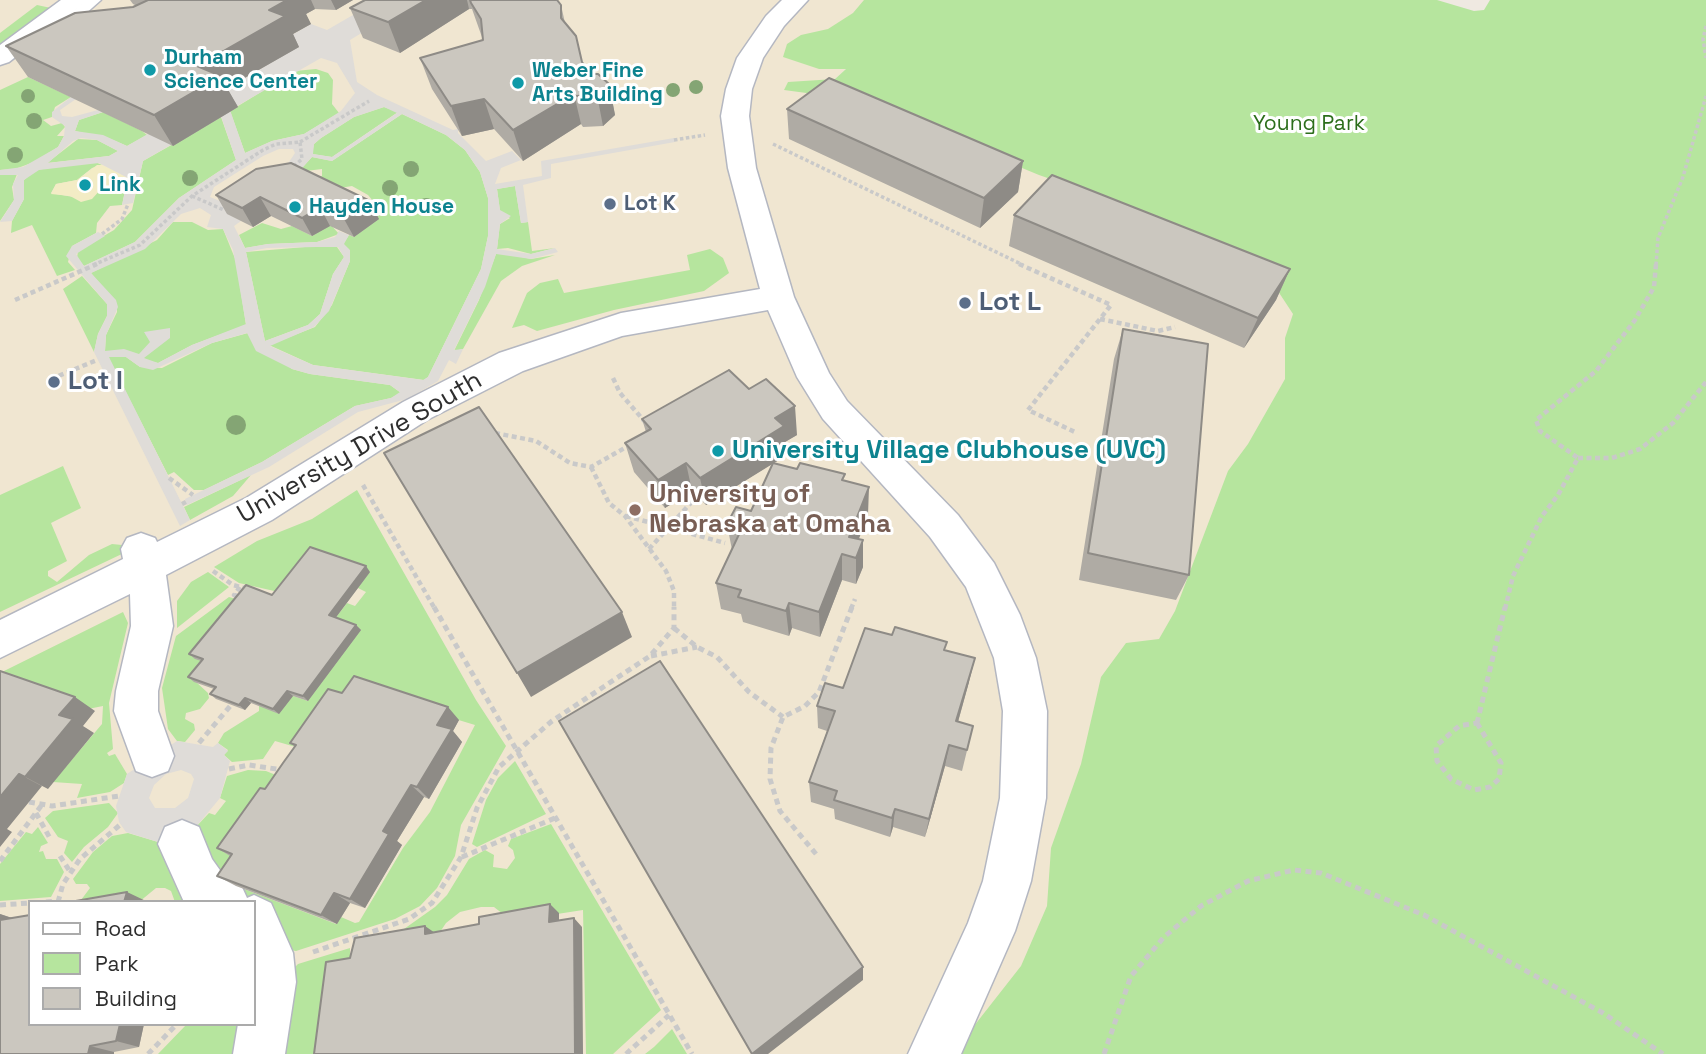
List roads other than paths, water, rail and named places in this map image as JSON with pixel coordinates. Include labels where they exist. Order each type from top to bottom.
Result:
[{"type":"street","points":[[0,60],[76,0]]},
{"type":"street","points":[[796,0],[775,21],[750,58],[739,89],[735,116],[742,168],[778,297],[814,377],[835,410],[944,526],[969,558],[1000,615],[1015,658],[1025,711],[1026,761],[1015,845],[990,930],[934,1054]]},
{"type":"street","name":"University Drive South","points":[[0,640],[143,558],[259,509],[415,411],[511,362],[564,342],[621,326],[778,297]]},
{"type":"street","points":[[143,558],[152,626],[137,691],[136,711],[152,756]]},
{"type":"street","points":[[182,844],[195,876],[205,890],[221,900]]},
{"type":"street","points":[[256,924],[262,934],[270,969],[268,1005],[260,1054]]},
{"type":"lane","points":[[0,60],[44,41],[94,0]]},
{"type":"place","name":"Durham Science Center","points":[[150,70]]},
{"type":"place","name":"Weber Fine Arts Building","points":[[518,83]]},
{"type":"place","name":"Link","points":[[85,185]]},
{"type":"place","name":"Lot K","points":[[610,204]]},
{"type":"place","name":"Hayden House","points":[[295,207]]},
{"type":"place","name":"Lot L","points":[[965,303]]},
{"type":"place","name":"Lot I","points":[[54,382]]},
{"type":"place","name":"University Village Clubhouse (UVC)","points":[[718,451]]},
{"type":"place","name":"University of Nebraska at Omaha","points":[[635,510]]},
{"type":"park label","name":"Young Park","points":[[1309,124]]}]
